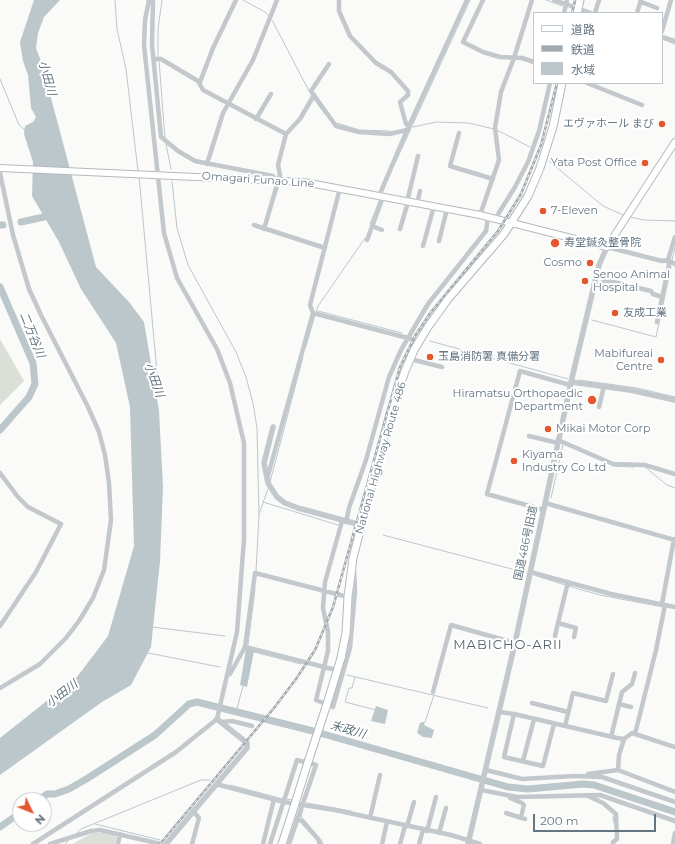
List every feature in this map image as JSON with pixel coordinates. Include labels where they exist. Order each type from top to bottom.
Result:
[{"type":"highway","points":[[578,11],[580,0]]},
{"type":"highway","name":"National Highway Route 486","points":[[282,844],[341,658],[346,633],[348,598],[353,558],[390,414],[410,358],[419,341],[448,300],[491,250],[512,222],[528,196],[540,168],[553,127],[562,84]]},
{"type":"main road","points":[[607,247],[675,142]]},
{"type":"main road","name":"Omagari Funao Line","points":[[1,170],[277,180],[340,188],[512,222],[607,247]]},
{"type":"street","points":[[33,844],[176,752],[219,718],[237,632],[242,587],[245,503],[244,443],[230,383],[217,349],[177,278],[168,250],[160,214],[144,45],[145,20],[149,0]]},
{"type":"street","points":[[153,0],[151,16],[156,58],[161,137],[188,158],[207,164],[273,176],[277,180]]},
{"type":"street","points":[[200,82],[213,48],[236,0]]},
{"type":"street","points":[[207,164],[223,113],[253,60],[278,0]]},
{"type":"street","points":[[339,0],[339,11],[350,36],[376,63],[391,72],[408,91],[408,95],[400,102],[408,128]]},
{"type":"street","points":[[367,240],[374,215],[408,128],[467,0]]},
{"type":"street","points":[[483,0],[463,42],[483,52],[500,57],[522,58],[533,62]]},
{"type":"street","points":[[480,215],[499,160],[495,129],[501,92],[514,58],[532,0]]},
{"type":"street","points":[[554,0],[566,2],[578,11]]},
{"type":"street","points":[[595,12],[599,0]]},
{"type":"street","points":[[663,28],[671,0]]},
{"type":"street","points":[[637,12],[641,1],[657,8]]},
{"type":"street","points":[[564,12],[566,2]]},
{"type":"street","points":[[663,37],[675,41]]},
{"type":"street","points":[[156,58],[200,82],[203,90],[286,134]]},
{"type":"street","points":[[329,64],[324,74],[312,88],[314,94],[336,126],[366,133],[389,134],[408,128]]},
{"type":"street","points":[[496,219],[528,162],[539,131],[550,84]]},
{"type":"street","points":[[590,84],[642,104]]},
{"type":"street","points":[[602,89],[604,84]]},
{"type":"street","points":[[256,119],[271,94]]},
{"type":"street","points":[[264,229],[277,180],[278,165],[286,134],[300,119],[314,94]]},
{"type":"street","points":[[459,133],[450,166],[494,178]]},
{"type":"street","points":[[400,229],[418,156]]},
{"type":"street","points":[[0,688],[40,664],[66,638],[79,621],[93,598],[104,570],[111,520],[109,483],[105,455],[99,432],[29,289],[13,235],[1,170]]},
{"type":"street","points":[[269,484],[312,313],[310,305],[340,188]]},
{"type":"street","points":[[417,204],[420,191]]},
{"type":"street","points":[[423,246],[434,206]]},
{"type":"street","points":[[439,241],[447,209]]},
{"type":"street","points":[[353,558],[355,591],[352,632],[344,672],[333,707],[316,700],[326,667],[329,639],[323,608],[325,582],[330,560],[366,460],[389,377],[407,338],[428,304],[486,231],[488,217]]},
{"type":"street","points":[[254,225],[325,248]]},
{"type":"street","points":[[372,226],[382,230]]},
{"type":"street","points":[[657,322],[669,265],[668,260],[675,237]]},
{"type":"street","points":[[607,247],[662,261],[668,260],[675,264]]},
{"type":"street","name":"国道486号旧道","points":[[468,842],[516,643],[570,383],[601,258],[607,247]]},
{"type":"street","points":[[594,285],[598,286],[605,280],[651,291],[653,294],[662,297]]},
{"type":"street","points":[[312,313],[419,341]]},
{"type":"street","points":[[410,358],[442,367]]},
{"type":"street","points":[[635,734],[656,650],[675,540],[545,506],[487,494],[520,371],[570,383],[645,392],[675,400]]},
{"type":"street","points":[[599,407],[604,386]]},
{"type":"street","points":[[273,427],[264,463],[269,484],[277,497],[288,504],[362,525]]},
{"type":"street","points":[[529,436],[558,441],[613,464],[645,465],[675,474]]},
{"type":"street","points":[[0,473],[18,497],[28,507],[61,524],[36,572],[0,626]]},
{"type":"street","points":[[530,572],[568,584],[664,606],[675,607]]},
{"type":"street","points":[[228,675],[232,673],[247,647],[256,573],[348,598]]},
{"type":"street","points":[[555,636],[568,584]]},
{"type":"street","points":[[558,623],[576,628],[574,637]]},
{"type":"street","points":[[433,692],[451,625],[516,643]]},
{"type":"street","points":[[247,647],[344,672]]},
{"type":"street","points":[[611,737],[622,692],[632,684],[635,673]]},
{"type":"street","points":[[565,726],[573,693],[606,701],[613,674]]},
{"type":"street","points":[[532,703],[568,712]]},
{"type":"street","points":[[619,704],[631,707]]},
{"type":"street","points":[[500,712],[534,718],[624,740]]},
{"type":"street","points":[[514,714],[504,757],[543,766],[554,724]]},
{"type":"street","points":[[219,718],[252,726]]},
{"type":"street","points":[[166,844],[247,748],[247,743],[219,718]]},
{"type":"street","points":[[523,761],[534,718]]},
{"type":"street","points":[[618,770],[624,740],[630,734],[635,734],[675,747]]},
{"type":"street","points":[[270,844],[298,760],[316,764],[289,844]]},
{"type":"street","points":[[585,776],[604,771],[618,770],[675,792]]},
{"type":"street","points":[[485,772],[522,779],[585,776],[602,777],[675,802]]},
{"type":"street","points":[[370,816],[380,775]]},
{"type":"street","points":[[216,784],[302,805],[370,816],[387,822],[439,831],[468,842],[480,844]]},
{"type":"street","points":[[481,787],[522,802],[524,805],[523,818],[506,813]]},
{"type":"street","points":[[505,796],[532,797],[584,794],[606,797],[675,821]]},
{"type":"street","points":[[584,794],[615,812],[616,841]]},
{"type":"street","points":[[419,844],[426,829],[436,797]]},
{"type":"street","points":[[263,844],[274,799]]},
{"type":"street","points":[[400,844],[414,802]]},
{"type":"street","points":[[439,831],[446,808]]},
{"type":"street","points":[[192,844],[199,818],[193,811]]},
{"type":"street","points":[[297,819],[302,821],[318,839],[320,844]]},
{"type":"street","points":[[382,844],[387,822]]},
{"type":"street","points":[[50,844],[91,831],[100,830],[161,844]]},
{"type":"street","points":[[673,844],[675,833]]},
{"type":"street","points":[[118,844],[120,834]]},
{"type":"shaded area","points":[[0,339],[24,381],[0,405]]},
{"type":"shaded area","points":[[92,833],[117,836],[115,844],[73,844]]},
{"type":"water","name":"小田川","points":[[34,0],[60,0],[44,17],[38,33],[36,48],[42,64],[96,267],[129,302],[144,322],[159,411],[163,487],[160,561],[151,647],[131,685],[102,702],[0,775],[0,738],[77,677],[108,636],[134,546],[130,407],[116,343],[81,289],[59,242],[32,196],[33,162],[24,134],[25,126],[33,122],[36,117],[31,108],[28,75],[23,61],[20,42]]},
{"type":"water","points":[[246,649],[254,651],[247,687],[240,685]]},
{"type":"water","points":[[376,706],[388,710],[385,724],[371,721]]},
{"type":"water","points":[[425,722],[424,725],[434,730],[432,738],[423,737],[417,733],[420,723]]},
{"type":"waterway","points":[[115,0],[117,29],[126,69],[138,171]]},
{"type":"waterway","points":[[158,57],[158,29],[162,0]]},
{"type":"waterway","points":[[243,0],[265,12],[269,16]]},
{"type":"waterway","points":[[396,161],[470,0]]},
{"type":"waterway","points":[[546,0],[562,6]]},
{"type":"waterway","points":[[272,20],[309,91]]},
{"type":"waterway","points":[[663,39],[675,44]]},
{"type":"waterway","points":[[159,60],[165,139]]},
{"type":"waterway","points":[[0,79],[19,125],[25,130]]},
{"type":"waterway","points":[[314,99],[325,114]]},
{"type":"waterway","points":[[413,127],[436,122],[469,123],[494,129]]},
{"type":"waterway","points":[[337,123],[359,130],[390,131]]},
{"type":"waterway","points":[[497,130],[530,147]]},
{"type":"waterway","points":[[166,144],[171,169]]},
{"type":"waterway","points":[[549,161],[603,206],[623,215]]},
{"type":"waterway","name":"小田川","points":[[139,176],[159,394],[156,399]]},
{"type":"waterway","points":[[172,181],[177,228],[188,265],[236,352],[246,377],[253,403],[257,428],[259,516],[256,571]]},
{"type":"waterway","points":[[370,224],[380,199]]},
{"type":"waterway","name":"二万谷川","points":[[21,222],[53,215]]},
{"type":"waterway","points":[[630,217],[644,220],[675,221]]},
{"type":"waterway","points":[[316,312],[318,306],[365,238]]},
{"type":"waterway","points":[[672,260],[675,248]]},
{"type":"waterway","points":[[592,320],[656,337],[671,267]]},
{"type":"waterway","name":"二万谷川","points":[[0,287],[33,363],[35,384],[29,397],[0,430]]},
{"type":"waterway","points":[[318,311],[402,333]]},
{"type":"waterway","points":[[306,346],[315,315]]},
{"type":"waterway","points":[[430,341],[568,379]]},
{"type":"waterway","points":[[270,482],[303,357]]},
{"type":"waterway","points":[[579,380],[637,388],[675,397]]},
{"type":"waterway","points":[[551,498],[563,444]]},
{"type":"waterway","points":[[613,466],[634,467]]},
{"type":"waterway","points":[[645,467],[667,485],[675,488]]},
{"type":"waterway","points":[[259,514],[268,489]]},
{"type":"waterway","points":[[263,502],[338,525]]},
{"type":"waterway","points":[[383,535],[527,573]]},
{"type":"waterway","points":[[537,576],[565,585]]},
{"type":"waterway","points":[[568,586],[600,595],[663,607]]},
{"type":"waterway","points":[[248,645],[255,589]]},
{"type":"waterway","points":[[152,627],[225,636]]},
{"type":"waterway","points":[[254,652],[301,664]]},
{"type":"waterway","points":[[148,653],[220,667]]},
{"type":"waterway","points":[[347,675],[488,708]]},
{"type":"waterway","points":[[355,677],[352,688],[349,688],[345,702],[376,710]]},
{"type":"waterway","points":[[236,712],[243,686]]},
{"type":"waterway","points":[[425,722],[434,695]]},
{"type":"waterway","name":"末政川","points":[[52,794],[69,789],[88,778],[155,735],[189,704],[197,702],[313,731],[508,787],[528,789],[583,784],[594,785],[675,812]]},
{"type":"waterway","points":[[76,834],[81,829],[201,780],[210,780]]},
{"type":"waterway","points":[[230,785],[283,799]]},
{"type":"waterway","points":[[286,799],[293,800]]},
{"type":"waterway","points":[[307,803],[351,811]]},
{"type":"waterway","points":[[303,810],[301,816],[316,834]]},
{"type":"waterway","points":[[613,816],[614,823]]},
{"type":"waterway","name":"末政川","points":[[0,827],[12,819]]},
{"type":"waterway","points":[[95,824],[160,840]]},
{"type":"waterway","points":[[321,839],[323,844]]},
{"type":"waterway","points":[[65,844],[69,840]]},
{"type":"railway","points":[[572,12],[575,0]]},
{"type":"railway","points":[[160,844],[274,708],[296,679],[315,650],[333,607],[400,367],[415,336],[431,312],[498,231],[521,194],[541,145],[557,84]]},
{"type":"place","name":"エヴァホール まび","points":[[662,124]]},
{"type":"place","name":"Yata Post Office","points":[[645,163]]},
{"type":"place","name":"7-Eleven","points":[[543,211]]},
{"type":"place","name":"寿堂鍼灸整骨院","points":[[555,243]]},
{"type":"place","name":"Cosmo","points":[[590,263]]},
{"type":"place","name":"Senoo Animal Hospital","points":[[585,281]]},
{"type":"place","name":"友成工業","points":[[615,313]]},
{"type":"place","name":"玉島消防署 真備分署","points":[[430,357]]},
{"type":"place","name":"Mabifureai Centre","points":[[661,360]]},
{"type":"place","name":"Hiramatsu Orthopaedic Department","points":[[592,400]]},
{"type":"place","name":"Mikai Motor Corp","points":[[548,429]]},
{"type":"place","name":"Kiyama Industry Co Ltd","points":[[514,461]]},
{"type":"district","name":"MABICHO-ARII","points":[[508,645]]}]
